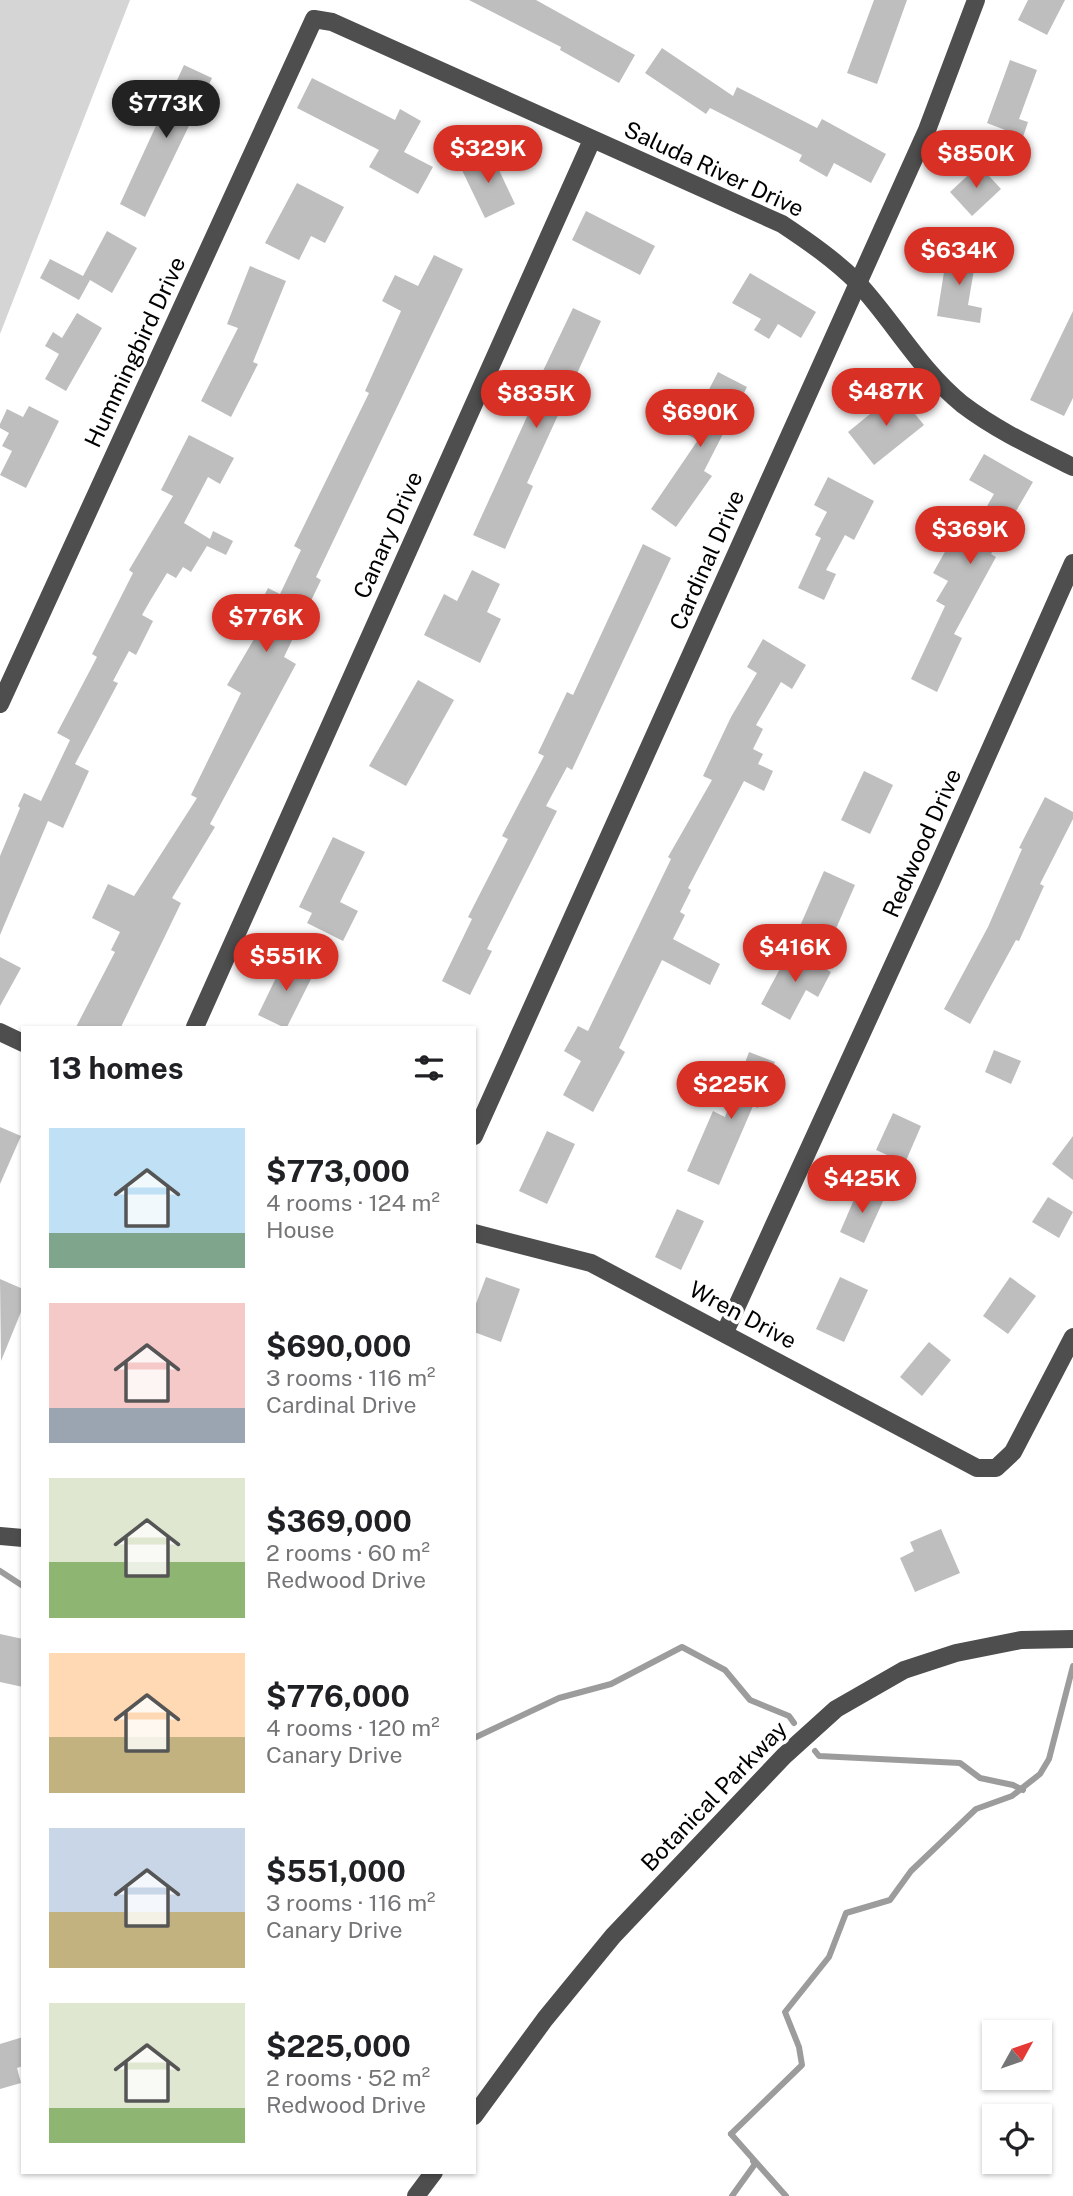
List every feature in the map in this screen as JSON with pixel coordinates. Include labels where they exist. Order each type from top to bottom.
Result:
[{"type":"street","name":"Cardinal Drive","points":[[476,1132],[927,130],[976,0]]},
{"type":"street","name":"Saluda River Drive","points":[[314,19],[332,22],[782,224],[824,252],[858,284],[925,368],[961,403],[1003,432],[1073,467]]},
{"type":"street","name":"Hummingbird Drive","points":[[0,704],[314,19]]},
{"type":"street","name":"Canary Drive","points":[[195,1026],[592,140]]},
{"type":"street","name":"Redwood Drive","points":[[725,1332],[931,882],[1073,563]]},
{"type":"street","points":[[0,1032],[21,1042]]},
{"type":"street","name":"Wren Drive","points":[[476,1234],[591,1263],[977,1468],[996,1468],[1013,1452],[1073,1337]]},
{"type":"street","points":[[0,1536],[21,1538]]},
{"type":"street","name":"Botanical Parkway","points":[[476,2113],[545,2019],[613,1936],[785,1756],[836,1709],[874,1685],[934,1659],[1001,1643],[1073,1639]]},
{"type":"street","points":[[416,2196],[432,2174]]},
{"type":"shaded area","points":[[0,0],[130,0],[0,334]]},
{"type":"building","points":[[469,0],[536,0],[635,55],[619,83],[560,50],[561,47]]},
{"type":"building","points":[[874,0],[907,0],[877,84],[847,73]]},
{"type":"building","points":[[1028,0],[1065,0],[1047,35],[1018,20]]},
{"type":"building","points":[[662,48],[733,96],[737,87],[817,128],[822,119],[886,154],[871,183],[834,163],[827,177],[799,161],[802,155],[710,108],[706,114],[645,73]]},
{"type":"building","points":[[1010,60],[1037,70],[1019,119],[1028,122],[1023,137],[987,123]]},
{"type":"building","points":[[184,65],[212,78],[145,217],[120,204]]},
{"type":"building","points":[[312,78],[395,120],[400,109],[421,121],[404,152],[433,167],[418,194],[369,167],[379,150],[297,108]]},
{"type":"building","points":[[490,151],[515,204],[485,218],[460,166]]},
{"type":"building","points":[[979,165],[1001,189],[972,216],[950,192]]},
{"type":"building","points":[[297,183],[344,207],[325,243],[311,236],[299,260],[265,243]]},
{"type":"building","points":[[586,211],[655,246],[640,275],[572,240]]},
{"type":"building","points":[[107,231],[137,248],[112,293],[90,280],[79,300],[40,278],[50,259],[83,276]]},
{"type":"building","points":[[948,247],[977,252],[968,305],[982,308],[980,323],[937,316]]},
{"type":"building","points":[[434,255],[463,269],[316,577],[321,580],[284,657],[296,664],[210,824],[215,827],[172,898],[181,903],[121,1026],[77,1026],[115,952],[111,950],[120,932],[92,918],[108,884],[134,896],[197,798],[191,795],[241,693],[227,685],[267,617],[256,612],[268,588],[280,594],[301,550],[294,546],[369,393],[365,391],[401,311],[382,301],[395,275],[418,286]]},
{"type":"building","points":[[250,266],[286,281],[253,362],[258,364],[231,417],[201,401],[238,328],[227,324]]},
{"type":"building","points":[[750,273],[816,312],[801,338],[778,324],[769,339],[754,330],[761,319],[732,303]]},
{"type":"building","points":[[573,308],[601,321],[527,483],[533,486],[505,549],[473,535],[546,375],[542,373]]},
{"type":"building","points":[[1073,311],[1073,398],[1064,416],[1030,400]]},
{"type":"building","points":[[77,313],[102,328],[66,391],[45,379],[59,354],[45,346],[53,332],[62,338]]},
{"type":"building","points":[[718,372],[747,387],[704,471],[712,476],[676,527],[651,509],[698,440],[686,434]]},
{"type":"building","points":[[897,392],[924,425],[874,465],[848,432]]},
{"type":"building","points":[[29,406],[59,421],[26,488],[0,475],[12,451],[2,446],[9,433],[0,428],[0,424],[7,409],[23,417]]},
{"type":"building","points":[[189,435],[234,458],[220,484],[208,477],[184,523],[210,539],[213,531],[233,541],[226,555],[207,546],[191,572],[183,567],[176,578],[167,573],[150,601],[142,615],[153,621],[136,655],[129,651],[113,681],[118,683],[75,764],[89,771],[63,828],[48,821],[0,935],[0,856],[20,808],[18,806],[24,793],[41,801],[70,740],[57,733],[97,657],[92,654],[133,573],[129,570],[173,496],[161,490]]},
{"type":"building","points":[[984,454],[1033,482],[991,554],[996,557],[954,634],[962,638],[937,692],[911,679],[945,606],[936,601],[948,581],[933,573],[955,534],[967,541],[994,494],[969,480]]},
{"type":"building","points":[[828,477],[874,501],[854,540],[845,535],[826,570],[836,574],[824,600],[798,588],[821,538],[815,535],[827,512],[814,505]]},
{"type":"building","points":[[643,544],[671,558],[572,770],[567,767],[546,806],[557,811],[487,949],[492,951],[470,995],[442,981],[472,919],[468,917],[508,839],[502,836],[544,756],[538,753],[567,692],[573,695]]},
{"type":"building","points":[[472,570],[500,584],[487,612],[501,619],[480,663],[424,635],[444,594],[457,601]]},
{"type":"building","points":[[763,639],[806,665],[792,689],[781,682],[756,725],[763,729],[753,749],[763,754],[758,764],[773,771],[764,791],[744,781],[688,888],[691,890],[680,912],[685,915],[673,939],[720,964],[710,985],[662,960],[619,1048],[625,1052],[593,1112],[563,1095],[581,1061],[564,1051],[578,1026],[588,1031],[671,859],[668,857],[712,780],[703,776],[731,717],[757,673],[747,667]]},
{"type":"building","points":[[418,680],[454,700],[406,786],[369,766]]},
{"type":"building","points":[[864,771],[893,785],[870,834],[841,820]]},
{"type":"building","points":[[1045,797],[1073,812],[1073,819],[1040,884],[1044,886],[1019,941],[1016,940],[970,1024],[944,1009],[988,927],[1022,849],[1019,848]]},
{"type":"building","points":[[333,837],[365,852],[340,902],[358,911],[343,941],[307,923],[312,913],[299,907]]},
{"type":"building","points":[[824,871],[855,885],[831,940],[800,926]]},
{"type":"building","points":[[790,950],[831,972],[818,997],[806,990],[790,1020],[761,1004]]},
{"type":"building","points":[[0,957],[21,968],[0,1006]]},
{"type":"building","points":[[286,957],[315,971],[288,1026],[281,1026],[258,1015]]},
{"type":"building","points":[[994,1050],[1021,1061],[1011,1084],[985,1072]]},
{"type":"building","points":[[749,1052],[775,1062],[758,1108],[753,1106],[719,1185],[687,1171],[713,1111],[725,1117]]},
{"type":"building","points":[[893,1113],[921,1126],[905,1163],[876,1150]]},
{"type":"building","points":[[0,1127],[21,1136],[0,1184]]},
{"type":"building","points":[[547,1131],[575,1144],[547,1204],[519,1191]]},
{"type":"building","points":[[1073,1136],[1073,1180],[1052,1164]]},
{"type":"building","points":[[859,1188],[884,1199],[864,1243],[840,1232]]},
{"type":"building","points":[[1048,1197],[1073,1212],[1059,1238],[1032,1222]]},
{"type":"building","points":[[677,1209],[704,1221],[681,1270],[655,1257]]},
{"type":"building","points":[[486,1277],[520,1289],[501,1342],[476,1333],[476,1304]]},
{"type":"building","points":[[840,1277],[868,1290],[844,1342],[816,1329]]},
{"type":"building","points":[[1010,1277],[1036,1296],[1008,1334],[983,1316]]},
{"type":"building","points":[[0,1279],[21,1288],[21,1312],[1,1361]]},
{"type":"building","points":[[929,1342],[951,1360],[922,1396],[900,1377]]},
{"type":"building","points":[[941,1529],[960,1573],[915,1592],[900,1558],[914,1551],[910,1542]]},
{"type":"building","points":[[0,1634],[21,1639],[21,1687],[0,1682]]},
{"type":"building","points":[[21,2038],[21,2067],[17,2068],[21,2083],[0,2089],[0,2044]]},
{"type":"waterway","points":[[0,1571],[21,1585]]},
{"type":"waterway","points":[[476,1737],[559,1698],[611,1684],[682,1647],[725,1670],[750,1700],[789,1716],[794,1723]]},
{"type":"waterway","points":[[731,2134],[802,2065],[799,2047],[785,2012],[829,1957],[846,1913],[890,1900],[911,1871],[976,1809],[1012,1796],[1040,1774],[1049,1759],[1073,1666]]},
{"type":"waterway","points":[[815,1751],[819,1756],[960,1763],[980,1778],[1013,1785],[1023,1790]]},
{"type":"waterway","points":[[731,2134],[786,2196]]},
{"type":"waterway","points":[[732,2196],[755,2164],[753,2161]]}]
